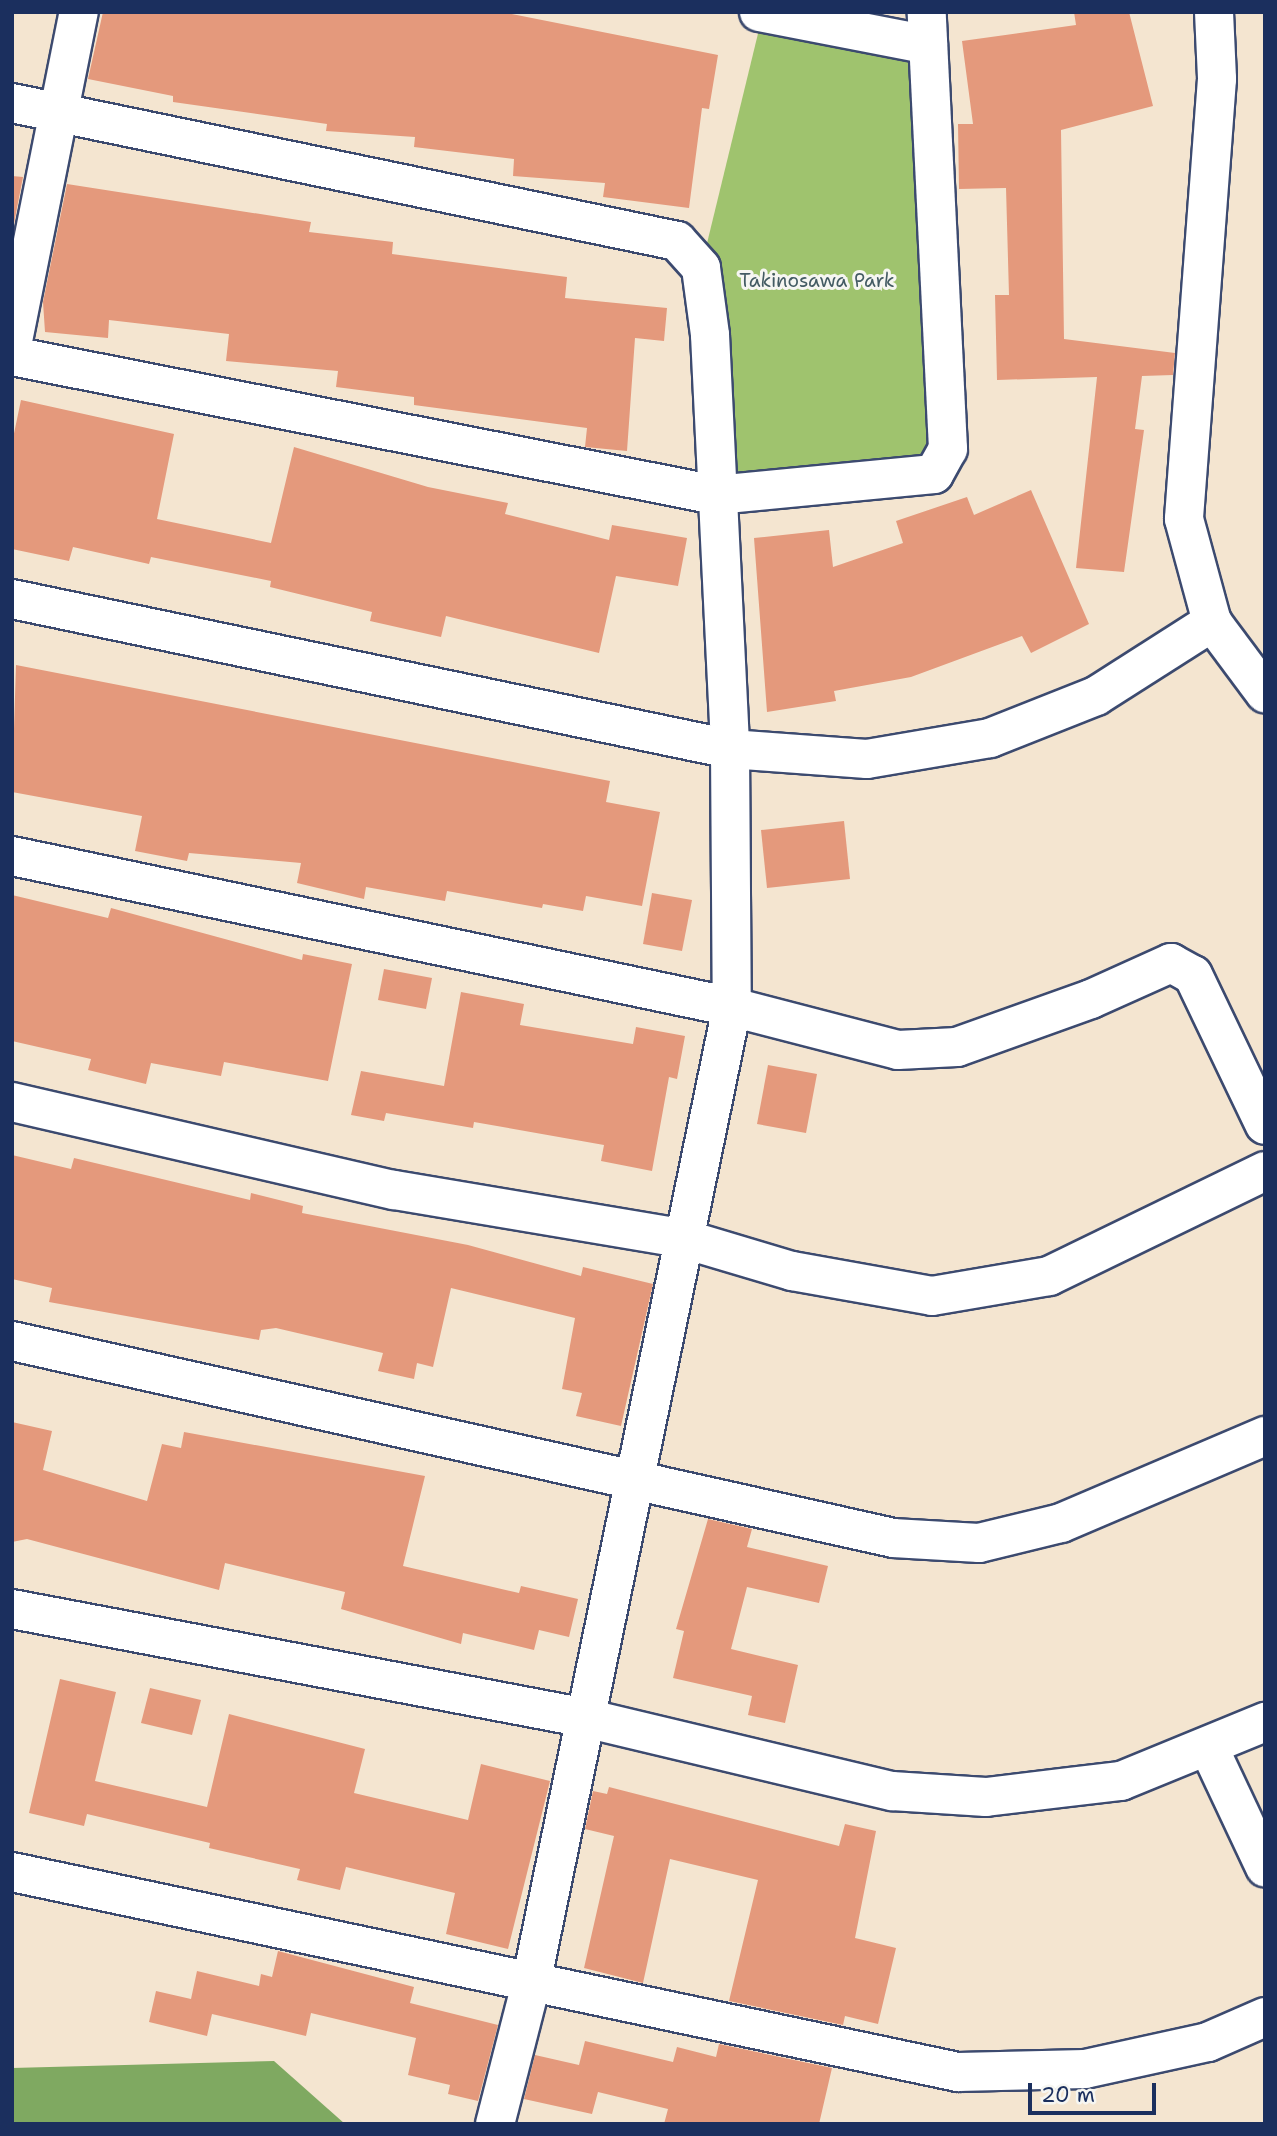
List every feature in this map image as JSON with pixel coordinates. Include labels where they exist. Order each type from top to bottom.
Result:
[{"type":"street","points":[[12,346],[55,112],[79,12]]},
{"type":"street","points":[[12,356],[716,495],[934,474],[948,449],[928,29],[759,12]]},
{"type":"street","points":[[1214,12],[1217,79],[1184,519],[1212,622],[1265,693]]},
{"type":"street","points":[[12,103],[677,241],[701,268],[730,748],[732,1007],[631,1475],[530,1984],[495,2124]]},
{"type":"street","points":[[12,599],[730,748],[867,759],[990,738],[1096,696],[1212,622]]},
{"type":"street","points":[[12,856],[732,1007],[898,1051],[957,1047],[1171,963],[1193,975],[1265,1125]]},
{"type":"street","points":[[12,1102],[394,1190],[681,1238],[792,1271],[932,1296],[1049,1276],[1265,1171]]},
{"type":"street","points":[[12,1341],[631,1475],[893,1538],[979,1544],[1061,1523],[1265,1436]]},
{"type":"street","points":[[12,1609],[581,1717],[892,1791],[986,1797],[1121,1781],[1209,1748],[1265,1722]]},
{"type":"street","points":[[1209,1748],[1265,1867]]},
{"type":"street","points":[[12,1872],[530,1984],[958,2072],[1085,2069],[1208,2042],[1265,2017]]},
{"type":"green space","name":"Takinosawa Park","points":[[763,13],[928,45],[934,474],[716,495],[701,268]]},
{"type":"green space","points":[[274,2061],[345,2124],[12,2124],[12,2068]]},
{"type":"building","points":[[103,12],[502,12],[718,55],[709,109],[702,108],[689,208],[603,197],[605,183],[513,176],[514,159],[414,147],[415,137],[326,131],[327,124],[173,102],[173,96],[88,79]]},
{"type":"building","points":[[1074,12],[1129,12],[1153,106],[1061,130],[1064,339],[1175,353],[1173,375],[1142,376],[1135,429],[1144,430],[1124,572],[1076,568],[1097,377],[997,380],[995,295],[1009,295],[1006,188],[959,189],[958,124],[973,124],[962,41],[1076,25]]},
{"type":"building","points":[[12,176],[23,177],[12,234]]},
{"type":"building","points":[[67,184],[311,222],[309,232],[393,242],[392,254],[567,277],[565,298],[667,308],[664,341],[635,338],[627,451],[585,447],[587,428],[414,405],[414,397],[336,387],[338,371],[226,361],[229,334],[109,320],[108,338],[45,332],[43,302]]},
{"type":"building","points":[[21,400],[174,434],[157,519],[271,543],[294,447],[428,487],[508,503],[505,514],[609,540],[612,525],[687,538],[678,586],[616,576],[599,653],[446,616],[441,637],[370,621],[372,612],[270,587],[271,581],[151,557],[149,564],[73,547],[69,561],[12,549],[12,443]]},
{"type":"building","points":[[1031,490],[1089,624],[1031,653],[1022,636],[911,677],[834,691],[836,701],[767,712],[754,538],[829,530],[833,567],[903,543],[896,521],[967,497],[974,515]]},
{"type":"building","points":[[16,665],[610,781],[606,802],[660,812],[642,906],[586,896],[583,911],[543,904],[542,908],[447,891],[445,901],[366,887],[364,899],[297,883],[301,863],[189,853],[187,861],[135,851],[142,816],[12,792]]},
{"type":"building","points":[[844,821],[850,879],[767,888],[761,830]]},
{"type":"building","points":[[652,893],[692,900],[682,951],[643,944]]},
{"type":"building","points":[[12,895],[108,918],[111,908],[302,960],[303,954],[352,964],[328,1081],[224,1062],[221,1076],[151,1063],[146,1084],[88,1070],[91,1059],[12,1041]]},
{"type":"building","points":[[384,969],[432,978],[426,1009],[378,1000]]},
{"type":"building","points":[[461,992],[524,1004],[520,1025],[633,1044],[636,1027],[685,1036],[677,1079],[669,1077],[652,1171],[601,1161],[604,1145],[474,1122],[473,1128],[386,1113],[384,1121],[351,1115],[361,1071],[444,1086]]},
{"type":"building","points":[[768,1065],[817,1074],[806,1133],[757,1124]]},
{"type":"building","points":[[12,1155],[71,1169],[74,1158],[250,1200],[251,1193],[303,1206],[302,1213],[468,1245],[581,1276],[583,1267],[653,1284],[621,1426],[576,1416],[582,1393],[562,1389],[575,1318],[451,1288],[433,1367],[417,1363],[414,1379],[378,1371],[383,1353],[276,1328],[261,1330],[259,1340],[49,1302],[52,1288],[12,1279]]},
{"type":"building","points":[[12,1422],[52,1431],[43,1470],[147,1501],[162,1444],[181,1448],[184,1432],[425,1476],[403,1566],[519,1593],[521,1586],[578,1599],[569,1637],[539,1630],[534,1650],[463,1633],[461,1644],[341,1609],[345,1592],[225,1563],[219,1590],[27,1539],[12,1542]]},
{"type":"building","points":[[708,1519],[752,1529],[747,1547],[828,1566],[819,1603],[747,1587],[731,1649],[798,1665],[785,1723],[748,1715],[752,1696],[673,1678],[684,1631],[676,1629]]},
{"type":"building","points":[[60,1679],[116,1692],[95,1781],[207,1807],[229,1714],[365,1749],[354,1793],[468,1820],[481,1764],[550,1781],[508,1949],[446,1934],[455,1893],[346,1867],[340,1890],[297,1880],[300,1869],[209,1848],[210,1843],[87,1814],[84,1826],[29,1813]]},
{"type":"building","points":[[150,1688],[201,1700],[192,1735],[141,1723]]},
{"type":"building","points":[[609,1787],[839,1846],[845,1824],[876,1831],[855,1938],[896,1948],[878,2024],[845,2016],[843,2025],[729,2001],[758,1880],[670,1859],[643,1983],[584,1968],[614,1836],[585,1829],[593,1791],[607,1794]]},
{"type":"building","points":[[278,1951],[414,1987],[410,2003],[498,2025],[478,2101],[448,2094],[450,2085],[408,2075],[416,2038],[311,2013],[306,2036],[212,2014],[207,2036],[149,2022],[156,1991],[191,1999],[197,1971],[259,1986],[261,1974],[272,1977]]},
{"type":"building","points":[[585,2041],[673,2062],[677,2047],[716,2057],[719,2044],[832,2068],[819,2124],[664,2124],[668,2109],[598,2092],[592,2114],[524,2099],[535,2055],[579,2065]]}]
